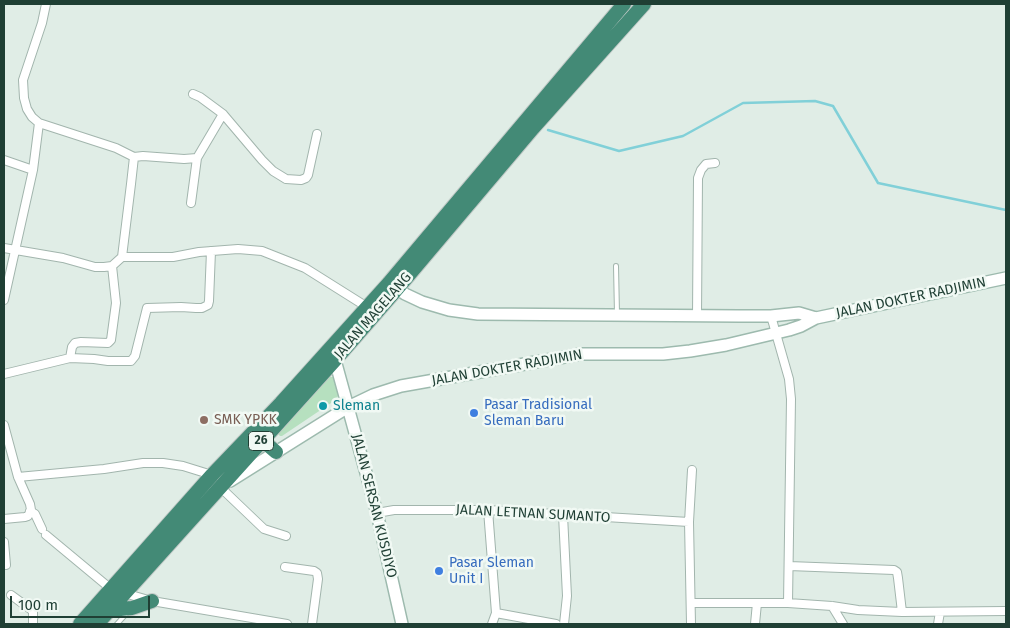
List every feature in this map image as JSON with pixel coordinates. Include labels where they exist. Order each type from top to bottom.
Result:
[{"type":"highway","name":"JALAN MAGELANG","points":[[80,624],[118,591],[220,488],[335,360],[393,286],[624,4]]},
{"type":"highway","name":"JALAN MAGELANG","points":[[97,624],[109,610],[118,591],[212,475],[367,307],[393,286],[644,4]]},
{"type":"highway","points":[[262,440],[276,452]]},
{"type":"highway","points":[[109,610],[132,608],[152,602]]},
{"type":"main road","name":"JALAN DOKTER RADJIMIN","points":[[220,488],[348,406],[401,386],[570,356],[678,353],[726,345],[801,326],[816,318],[1006,278]]},
{"type":"main road","name":"JALAN DOKTER RADJIMIN","points":[[393,286],[422,302],[436,307],[464,312],[493,314],[697,316],[771,316],[799,313],[816,318]]},
{"type":"main road","name":"JALAN SERSAN KUSDIYO","points":[[335,360],[376,513],[402,624]]},
{"type":"street","points":[[46,4],[24,80],[24,98],[27,109],[32,117],[39,123],[116,148],[134,157],[197,158]]},
{"type":"street","points":[[193,94],[223,114],[272,171],[286,179],[301,180],[306,178],[317,134]]},
{"type":"street","points":[[191,202],[197,158],[223,114]]},
{"type":"street","points":[[4,300],[33,170],[39,123]]},
{"type":"street","points":[[4,248],[63,258],[95,267],[104,268],[112,266],[122,257],[134,157]]},
{"type":"street","points":[[4,160],[33,170]]},
{"type":"street","points":[[697,316],[698,178],[706,164],[715,163]]},
{"type":"street","points":[[122,257],[173,257],[199,252],[238,249],[262,251],[305,268],[367,307]]},
{"type":"street","points":[[4,374],[70,358],[131,361],[135,356],[147,308],[202,308],[208,305],[211,251]]},
{"type":"street","points":[[70,358],[72,347],[76,343],[108,343],[111,340],[116,303],[112,266]]},
{"type":"street","points":[[771,316],[789,379],[791,399],[788,603]]},
{"type":"street","points":[[4,425],[6,444],[30,504],[28,516],[4,519]]},
{"type":"street","points":[[18,477],[104,469],[143,463],[183,466],[212,475]]},
{"type":"street","points":[[691,624],[689,522],[692,470]]},
{"type":"street","points":[[220,488],[264,529],[286,536]]},
{"type":"street","name":"JALAN LETNAN SUMANTO","points":[[376,513],[394,510],[488,510],[689,522]]},
{"type":"street","points":[[488,510],[496,614],[492,624]]},
{"type":"street","points":[[30,511],[35,514],[44,532],[118,591],[152,602],[287,624]]},
{"type":"street","points":[[564,514],[567,596],[564,624]]},
{"type":"street","points":[[4,542],[6,565]]},
{"type":"street","points":[[789,566],[894,570],[898,578],[902,612]]},
{"type":"street","points":[[285,567],[317,573],[318,579],[312,624]]},
{"type":"street","points":[[11,595],[33,611],[33,624]]},
{"type":"street","points":[[692,603],[788,603],[902,612],[1006,611]]},
{"type":"street","points":[[755,624],[757,603]]},
{"type":"street","points":[[832,606],[842,624]]},
{"type":"street","points":[[938,624],[940,612]]},
{"type":"street","points":[[496,614],[555,624]]},
{"type":"lane","points":[[616,266],[617,314]]},
{"type":"lane","points":[[116,624],[132,608]]},
{"type":"green space","points":[[328,377],[333,377],[338,395],[337,399],[280,436],[277,433]]},
{"type":"waterway","points":[[548,130],[619,151],[683,136],[743,103],[815,101],[833,106],[878,183],[1006,210]]},
{"type":"place","name":"Sleman","points":[[323,406]]},
{"type":"place","name":"Pasar Tradisional Sleman Baru","points":[[474,413]]},
{"type":"place","name":"SMK YPKK","points":[[204,420]]},
{"type":"place","name":"Pasar Sleman Unit I","points":[[439,571]]}]
